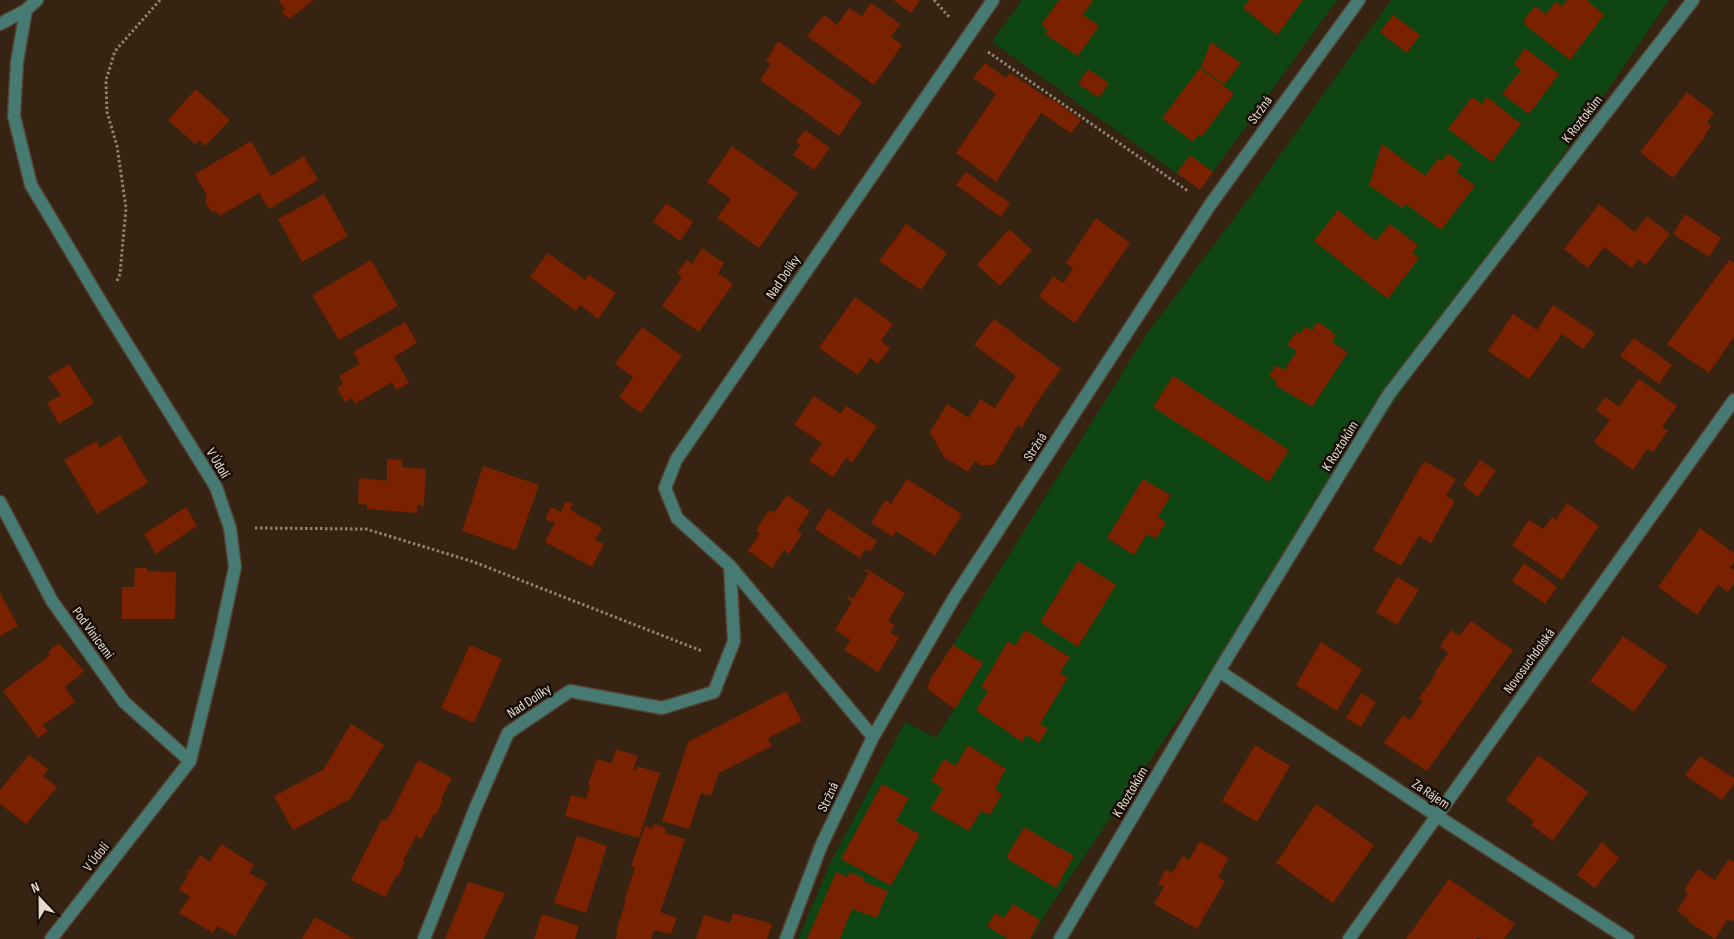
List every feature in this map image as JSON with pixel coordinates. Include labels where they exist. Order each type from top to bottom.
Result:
[{"type":"street","points":[[0,24],[26,10],[38,0]]},
{"type":"street","name":"Nad Dolíky","points":[[873,737],[730,566],[677,518],[665,488],[676,460],[993,0]]},
{"type":"street","name":"Stržná","points":[[786,939],[821,846],[873,737],[954,598],[1210,204],[1358,0]]},
{"type":"street","name":"K Roztokům","points":[[1060,939],[1219,670],[1389,394],[1693,0]]},
{"type":"street","name":"V Údolí","points":[[26,10],[17,62],[14,116],[31,185],[104,308],[216,487],[230,528],[235,567],[190,761],[51,939]]},
{"type":"street","name":"Novosuchdolská","points":[[1349,939],[1734,400]]},
{"type":"street","name":"Pod Vinicemi","points":[[0,502],[52,601],[124,702],[190,761]]},
{"type":"street","name":"Nad Dolíky","points":[[424,939],[475,809],[508,734],[570,692],[662,708],[714,692],[734,641],[730,566]]},
{"type":"street","name":"Za Rájem","points":[[1219,670],[1437,816],[1628,939]]},
{"type":"path","points":[[104,308],[120,274],[126,208],[116,146],[107,112],[106,80],[115,51],[160,0]]},
{"type":"path","points":[[934,0],[966,37],[1188,191]]},
{"type":"path","points":[[230,528],[366,529],[474,562],[726,660]]},
{"type":"green space","points":[[1022,0],[1337,0],[1213,172],[1190,156],[1178,173],[1200,190],[992,42]]},
{"type":"green space","points":[[1391,0],[1669,0],[1050,907],[1031,939],[798,939],[830,864],[905,722],[936,738],[983,663],[953,645],[1146,335],[1247,201]]},
{"type":"building","points":[[279,0],[314,0],[289,19],[281,12],[285,10]]},
{"type":"building","points":[[893,0],[920,0],[911,13]]},
{"type":"building","points":[[1059,0],[1093,0],[1083,15],[1099,26],[1078,56],[1045,34],[1048,30],[1041,25]]},
{"type":"building","points":[[1249,0],[1303,0],[1277,35],[1243,8]]},
{"type":"building","points":[[1567,0],[1587,0],[1604,15],[1570,60],[1525,25],[1524,20],[1535,6],[1546,14],[1556,1],[1562,6]]},
{"type":"building","points":[[871,3],[900,24],[891,37],[902,45],[874,85],[807,36],[824,15],[837,25],[849,8],[862,16]]},
{"type":"building","points":[[1393,15],[1420,35],[1407,53],[1380,32]]},
{"type":"building","points":[[778,41],[862,102],[839,136],[760,80],[771,64],[766,61]]},
{"type":"building","points":[[1211,42],[1241,63],[1224,85],[1201,67]]},
{"type":"building","points":[[1525,48],[1559,74],[1529,114],[1502,94],[1521,70],[1514,64]]},
{"type":"building","points":[[985,63],[1006,78],[1010,73],[1049,97],[1081,120],[1071,133],[1041,113],[996,182],[956,153],[996,94],[973,78]]},
{"type":"building","points":[[1200,68],[1234,94],[1202,136],[1199,134],[1193,142],[1162,118]]},
{"type":"building","points":[[1088,69],[1109,83],[1099,98],[1078,84]]},
{"type":"building","points":[[196,89],[230,120],[205,146],[199,140],[195,144],[168,120]]},
{"type":"building","points":[[1687,92],[1714,113],[1707,122],[1711,126],[1705,137],[1673,178],[1640,152]]},
{"type":"building","points":[[1472,97],[1482,104],[1487,97],[1521,124],[1492,162],[1448,129]]},
{"type":"building","points":[[805,130],[830,148],[814,170],[793,155],[800,145],[796,142]]},
{"type":"building","points":[[251,141],[271,176],[304,156],[318,180],[269,209],[259,193],[220,216],[217,212],[211,211],[205,202],[207,196],[195,174]]},
{"type":"building","points":[[1382,144],[1425,176],[1439,158],[1442,161],[1448,153],[1462,164],[1456,172],[1475,186],[1441,230],[1406,204],[1402,208],[1369,185]]},
{"type":"building","points":[[732,146],[798,193],[759,248],[717,218],[731,199],[707,182]]},
{"type":"building","points":[[1190,155],[1213,172],[1200,190],[1177,173]]},
{"type":"building","points":[[966,172],[1010,203],[1001,217],[956,185]]},
{"type":"building","points":[[324,194],[348,236],[302,262],[278,219]]},
{"type":"building","points":[[666,203],[693,222],[680,241],[653,222]]},
{"type":"building","points":[[1599,204],[1635,232],[1647,216],[1670,234],[1646,265],[1638,259],[1632,268],[1604,247],[1588,268],[1564,249]]},
{"type":"building","points":[[1338,210],[1376,241],[1390,224],[1418,245],[1412,252],[1419,258],[1388,299],[1314,241]]},
{"type":"building","points":[[1685,214],[1721,238],[1709,257],[1673,234]]},
{"type":"building","points":[[1096,218],[1130,243],[1075,323],[1039,297],[1053,276],[1063,283],[1073,268],[1066,263]]},
{"type":"building","points":[[906,224],[947,253],[921,290],[879,261]]},
{"type":"building","points":[[1009,229],[1032,250],[1000,286],[977,265]]},
{"type":"building","points":[[702,248],[724,263],[718,273],[733,284],[699,332],[662,306],[682,277],[677,273],[687,260],[692,264]]},
{"type":"building","points":[[548,253],[585,280],[589,275],[616,293],[598,319],[580,305],[576,311],[530,277]]},
{"type":"building","points":[[371,260],[398,306],[339,340],[312,295]]},
{"type":"building","points":[[1729,260],[1734,263],[1734,337],[1709,373],[1667,344]]},
{"type":"building","points":[[855,297],[893,324],[881,341],[890,348],[878,364],[870,358],[858,375],[819,348]]},
{"type":"building","points":[[1553,305],[1595,333],[1583,349],[1562,334],[1529,379],[1488,351],[1513,314],[1537,330]]},
{"type":"building","points":[[994,319],[1061,369],[1023,425],[1024,428],[1018,425],[994,465],[980,465],[975,461],[968,472],[944,457],[930,432],[947,404],[969,418],[980,399],[995,408],[1016,376],[974,345]]},
{"type":"building","points":[[405,322],[417,343],[394,357],[409,383],[396,390],[392,382],[355,404],[352,398],[345,402],[337,388],[343,384],[339,376],[360,364],[353,352]]},
{"type":"building","points":[[1317,322],[1332,331],[1331,333],[1336,335],[1332,342],[1348,352],[1312,407],[1275,385],[1277,381],[1269,376],[1276,365],[1284,370],[1297,351],[1287,345],[1296,332],[1300,334],[1305,327],[1312,330]]},
{"type":"building","points":[[642,327],[682,356],[641,413],[619,397],[633,377],[615,364]]},
{"type":"building","points":[[1634,338],[1672,365],[1659,384],[1620,356]]},
{"type":"building","points":[[69,364],[94,403],[59,424],[47,403],[61,395],[48,377]]},
{"type":"building","points":[[1173,376],[1289,450],[1269,482],[1153,407]]},
{"type":"building","points":[[1639,379],[1677,406],[1662,427],[1668,431],[1653,452],[1647,449],[1633,470],[1594,442],[1610,420],[1596,410],[1605,397],[1619,407]]},
{"type":"building","points":[[814,396],[841,414],[846,406],[877,426],[852,463],[846,458],[833,477],[809,461],[822,443],[794,425]]},
{"type":"building","points":[[120,435],[148,483],[97,514],[64,460],[96,441],[100,448]]},
{"type":"building","points":[[387,459],[402,460],[402,467],[426,469],[424,506],[417,505],[417,513],[367,509],[367,505],[358,504],[359,478],[387,481]]},
{"type":"building","points":[[1480,460],[1496,471],[1478,497],[1463,485]]},
{"type":"building","points":[[1424,461],[1456,479],[1446,496],[1455,501],[1431,543],[1419,536],[1401,566],[1373,550]]},
{"type":"building","points":[[483,466],[539,485],[516,550],[462,531]]},
{"type":"building","points":[[907,479],[962,514],[935,556],[896,531],[893,537],[871,523],[885,500],[891,504]]},
{"type":"building","points":[[1143,479],[1171,495],[1158,517],[1166,522],[1156,539],[1147,534],[1134,555],[1107,538]]},
{"type":"building","points":[[787,495],[810,511],[797,531],[802,534],[789,554],[784,550],[772,568],[748,551],[760,533],[756,530],[769,510],[774,513]]},
{"type":"building","points":[[566,501],[573,504],[570,510],[602,528],[595,540],[604,544],[592,567],[545,542],[555,523],[545,519],[551,507],[561,512]]},
{"type":"building","points":[[1567,503],[1599,526],[1562,580],[1512,545],[1529,520],[1543,529],[1552,517],[1556,520]]},
{"type":"building","points":[[186,507],[197,526],[156,554],[144,534]]},
{"type":"building","points":[[828,508],[877,541],[870,552],[865,549],[860,558],[815,529]]},
{"type":"building","points":[[1700,528],[1734,553],[1734,562],[1730,568],[1734,570],[1734,583],[1728,592],[1718,585],[1697,615],[1658,587]]},
{"type":"building","points":[[1078,561],[1116,585],[1078,647],[1040,622]]},
{"type":"building","points":[[1524,563],[1557,587],[1545,604],[1512,581]]},
{"type":"building","points":[[135,568],[147,568],[147,571],[176,572],[175,619],[122,619],[122,587],[134,587]]},
{"type":"building","points":[[866,569],[905,593],[888,621],[895,625],[890,633],[899,638],[878,672],[844,650],[851,640],[835,630],[852,602],[847,599],[849,596],[853,599],[869,573],[864,571]]},
{"type":"building","points":[[1397,577],[1419,590],[1397,625],[1376,612]]},
{"type":"building","points":[[0,593],[18,626],[0,636]]},
{"type":"building","points":[[1471,621],[1513,650],[1427,771],[1384,743],[1403,715],[1410,720],[1423,701],[1419,698],[1448,653],[1440,646],[1451,630],[1459,636]]},
{"type":"building","points":[[1025,630],[1070,657],[1060,673],[1068,677],[1040,724],[1048,729],[1039,743],[1026,735],[1022,742],[976,710],[988,691],[981,687],[1008,641],[1015,646]]},
{"type":"building","points":[[1623,636],[1667,666],[1634,712],[1590,681]]},
{"type":"building","points":[[1321,642],[1362,669],[1337,711],[1296,685]]},
{"type":"building","points":[[59,643],[84,671],[65,687],[75,702],[43,725],[48,731],[38,738],[3,691],[50,655],[48,652]]},
{"type":"building","points":[[470,645],[502,659],[474,723],[441,708]]},
{"type":"building","points":[[953,645],[983,663],[955,709],[927,689],[931,678]]},
{"type":"building","points":[[786,691],[802,721],[768,738],[772,746],[719,773],[711,796],[701,793],[689,829],[662,821],[688,742]]},
{"type":"building","points":[[1361,693],[1376,702],[1361,727],[1346,718]]},
{"type":"building","points":[[351,724],[384,745],[350,799],[293,830],[274,796],[323,770]]},
{"type":"building","points":[[968,745],[1006,769],[995,789],[1002,794],[990,815],[981,811],[969,831],[930,809],[943,788],[931,781],[944,759],[956,766]]},
{"type":"building","points":[[1255,745],[1290,766],[1257,822],[1222,801]]},
{"type":"building","points":[[616,749],[638,756],[633,770],[636,770],[637,766],[660,773],[639,838],[565,816],[571,795],[586,799],[590,785],[588,784],[597,759],[612,763]]},
{"type":"building","points":[[29,755],[48,769],[43,776],[57,787],[26,824],[0,804],[0,790]]},
{"type":"building","points":[[1538,755],[1588,792],[1553,841],[1531,825],[1534,821],[1506,800]]},
{"type":"building","points":[[1700,756],[1734,778],[1734,784],[1722,800],[1685,775]]},
{"type":"building","points":[[418,760],[452,778],[441,799],[443,800],[436,815],[434,814],[421,839],[416,836],[403,861],[405,862],[398,877],[396,876],[385,897],[351,880],[382,819],[387,821]]},
{"type":"building","points":[[882,784],[909,798],[896,821],[920,834],[891,886],[841,859]]},
{"type":"building","points":[[1316,804],[1374,845],[1333,903],[1276,863]]},
{"type":"building","points":[[654,824],[666,828],[665,833],[685,839],[660,912],[677,918],[671,934],[654,930],[651,939],[616,939],[618,925],[626,901],[624,901],[635,868],[631,866],[645,826],[652,829]]},
{"type":"building","points":[[1024,827],[1074,856],[1056,888],[1006,858]]},
{"type":"building","points":[[577,836],[607,846],[586,913],[554,903]]},
{"type":"building","points":[[1200,841],[1229,858],[1218,877],[1225,881],[1197,929],[1154,904],[1164,887],[1158,884],[1166,869],[1172,873],[1183,856],[1189,860]]},
{"type":"building","points":[[1602,842],[1619,858],[1595,888],[1577,875]]},
{"type":"building","points":[[221,844],[254,865],[249,873],[267,883],[235,936],[217,926],[213,933],[179,913],[190,896],[179,890],[189,873],[186,872],[190,871],[200,855],[210,862]]},
{"type":"building","points":[[1729,859],[1734,862],[1734,919],[1732,922],[1728,919],[1715,939],[1688,921],[1689,919],[1677,911],[1688,893],[1684,890],[1698,869],[1715,880]]},
{"type":"building","points":[[836,872],[848,877],[849,872],[864,878],[863,881],[888,891],[877,918],[852,909],[840,939],[807,939]]},
{"type":"building","points":[[1449,879],[1515,924],[1504,939],[1481,939],[1478,937],[1476,939],[1406,939]]},
{"type":"building","points":[[468,882],[505,893],[484,939],[445,939]]},
{"type":"building","points":[[1013,904],[1040,920],[1030,939],[1008,939],[987,926],[995,913],[1004,918]]},
{"type":"building","points":[[733,913],[772,924],[767,939],[696,939],[704,915],[730,923]]},
{"type":"building","points":[[542,914],[579,926],[575,939],[534,939]]},
{"type":"building","points":[[315,917],[354,939],[302,939]]}]
